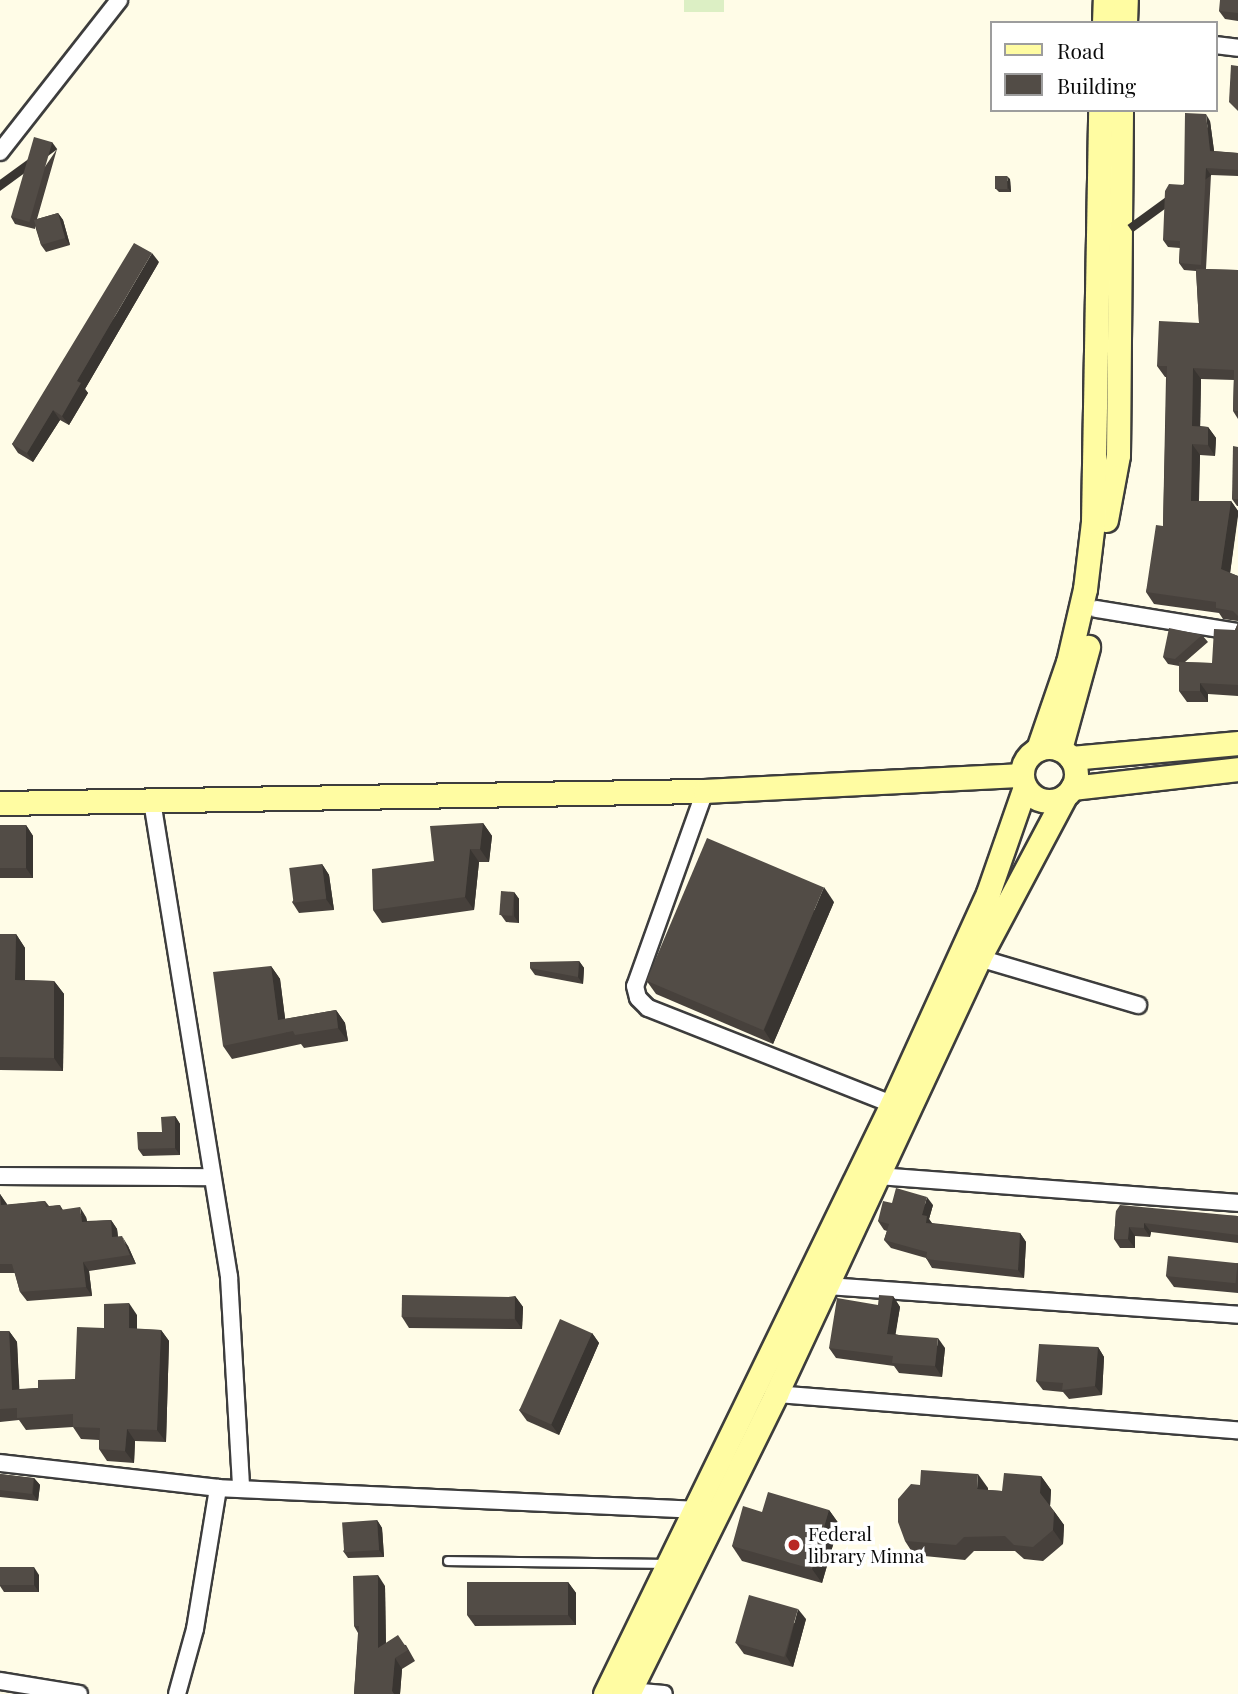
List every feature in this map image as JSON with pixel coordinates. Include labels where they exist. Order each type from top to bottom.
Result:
[{"type":"main road","points":[[1104,21],[1105,0]]},
{"type":"main road","points":[[1125,21],[1126,0]]},
{"type":"main road","points":[[1057,752],[1093,522],[1100,112]]},
{"type":"main road","points":[[1057,752],[1096,609],[1118,455],[1121,112]]},
{"type":"main road","points":[[604,1694],[672,1564],[892,1104],[988,893],[1023,781],[1023,764],[1057,752],[1238,743]]},
{"type":"main road","points":[[629,1693],[828,1286],[979,958],[1068,792],[1076,768],[1057,752]]},
{"type":"main road","points":[[1023,781],[1038,799],[1068,792],[1238,769]]},
{"type":"main road","points":[[0,803],[705,790],[1023,781]]},
{"type":"street","points":[[0,152],[111,2]]},
{"type":"street","points":[[1217,45],[1238,48]]},
{"type":"street","points":[[1096,609],[1238,632]]},
{"type":"street","points":[[705,790],[635,986],[638,998],[648,1008],[892,1104]]},
{"type":"street","points":[[152,801],[232,1309],[242,1488]]},
{"type":"street","points":[[979,958],[1138,1005]]},
{"type":"street","points":[[0,1176],[212,1177]]},
{"type":"street","points":[[879,1176],[1238,1203]]},
{"type":"street","points":[[828,1286],[1238,1315]]},
{"type":"street","points":[[776,1394],[1238,1430]]},
{"type":"street","points":[[0,1464],[218,1488],[696,1510]]},
{"type":"street","points":[[177,1694],[197,1617],[218,1488]]},
{"type":"street","points":[[0,1681],[79,1694]]},
{"type":"street","points":[[629,1693],[664,1694]]},
{"type":"lane","points":[[448,1561],[672,1564]]},
{"type":"green space","points":[[684,0],[724,0],[724,12],[684,12]]},
{"type":"building","points":[[1220,0],[1238,0],[1238,13],[1219,11]]},
{"type":"building","points":[[1231,65],[1238,66],[1238,111],[1229,102]]},
{"type":"building","points":[[1185,113],[1206,114],[1210,151],[1238,153],[1238,170],[1206,168],[1201,265],[1179,263],[1180,241],[1163,240],[1165,191],[1169,184],[1184,185]]},
{"type":"building","points":[[34,137],[52,142],[29,222],[11,217]]},
{"type":"building","points":[[995,176],[1007,176],[1007,189],[995,189]]},
{"type":"building","points":[[58,213],[65,238],[41,245],[34,220]]},
{"type":"building","points":[[134,243],[152,253],[77,381],[81,383],[62,416],[53,410],[27,453],[12,444]]},
{"type":"building","points":[[1196,269],[1238,270],[1238,411],[1233,411],[1234,370],[1193,368],[1192,426],[1208,427],[1208,445],[1192,444],[1191,501],[1231,501],[1221,569],[1238,576],[1238,616],[1233,611],[1216,608],[1216,602],[1146,592],[1156,525],[1163,526],[1167,366],[1157,366],[1159,321],[1199,323]]},
{"type":"building","points":[[1233,446],[1238,447],[1238,499],[1232,499]]},
{"type":"building","points":[[1238,623],[1238,685],[1200,683],[1200,691],[1179,691],[1179,662],[1212,663],[1214,629],[1235,630]]},
{"type":"building","points":[[1169,628],[1202,635],[1175,659],[1163,657]]},
{"type":"building","points":[[483,823],[480,849],[470,849],[465,897],[373,910],[372,869],[434,861],[430,826]]},
{"type":"building","points":[[0,825],[26,825],[26,868],[0,868]]},
{"type":"building","points":[[707,838],[824,888],[763,1030],[646,981]]},
{"type":"building","points":[[322,864],[326,899],[294,903],[289,868]]},
{"type":"building","points":[[501,891],[514,892],[512,916],[499,915]]},
{"type":"building","points":[[0,934],[16,934],[15,980],[54,981],[54,1058],[0,1057]]},
{"type":"building","points":[[579,961],[578,977],[530,968],[530,962]]},
{"type":"building","points":[[271,966],[278,1020],[336,1010],[338,1028],[295,1035],[293,1031],[223,1046],[213,972]]},
{"type":"building","points":[[175,1116],[175,1148],[138,1149],[137,1132],[162,1132],[161,1117]]},
{"type":"building","points":[[896,1188],[927,1197],[922,1215],[927,1216],[926,1223],[1020,1233],[1018,1270],[926,1259],[927,1252],[884,1240],[889,1224],[878,1221],[883,1201],[892,1203]]},
{"type":"building","points":[[0,1194],[1,1205],[45,1201],[46,1207],[60,1205],[60,1210],[80,1207],[82,1222],[111,1220],[112,1237],[122,1236],[130,1255],[83,1262],[86,1287],[20,1292],[12,1264],[0,1264]]},
{"type":"building","points":[[1120,1205],[1238,1216],[1238,1235],[1144,1223],[1144,1228],[1129,1227],[1128,1239],[1114,1239],[1116,1211]]},
{"type":"building","points":[[1168,1256],[1238,1263],[1236,1283],[1166,1276]]},
{"type":"building","points":[[402,1295],[515,1297],[515,1319],[402,1317]]},
{"type":"building","points":[[879,1295],[893,1296],[887,1334],[938,1338],[935,1366],[892,1363],[893,1356],[829,1348],[837,1298],[878,1305]]},
{"type":"building","points":[[129,1303],[129,1328],[161,1330],[157,1430],[127,1429],[125,1451],[99,1449],[100,1428],[73,1427],[73,1414],[17,1418],[17,1408],[0,1409],[0,1331],[9,1331],[12,1390],[38,1388],[38,1380],[75,1379],[77,1327],[104,1328],[104,1304]]},
{"type":"building","points":[[560,1319],[592,1333],[551,1425],[519,1410]]},
{"type":"building","points":[[1039,1344],[1098,1347],[1095,1386],[1062,1390],[1063,1383],[1036,1381]]},
{"type":"building","points":[[921,1470],[978,1474],[977,1489],[1002,1491],[1004,1473],[1041,1476],[1040,1493],[1054,1511],[1053,1530],[1033,1547],[1014,1545],[1005,1536],[964,1537],[956,1545],[905,1541],[898,1522],[898,1499],[911,1484],[920,1485]]},
{"type":"building","points":[[0,1474],[34,1478],[32,1494],[0,1490]]},
{"type":"building","name":"Federal library Minna","points":[[768,1492],[829,1510],[812,1569],[732,1546],[743,1506],[762,1512]]},
{"type":"building","points":[[377,1520],[379,1550],[344,1552],[342,1522]]},
{"type":"building","points":[[0,1567],[34,1567],[34,1585],[0,1585]]},
{"type":"building","points":[[378,1575],[378,1648],[398,1635],[408,1650],[395,1658],[394,1694],[354,1694],[359,1626],[354,1626],[353,1576]]},
{"type":"building","points":[[467,1582],[568,1582],[568,1615],[467,1615]]},
{"type":"building","points":[[749,1595],[798,1609],[784,1657],[735,1643]]},
{"type":"place","name":"Federal library Minna","points":[[794,1545]]}]
